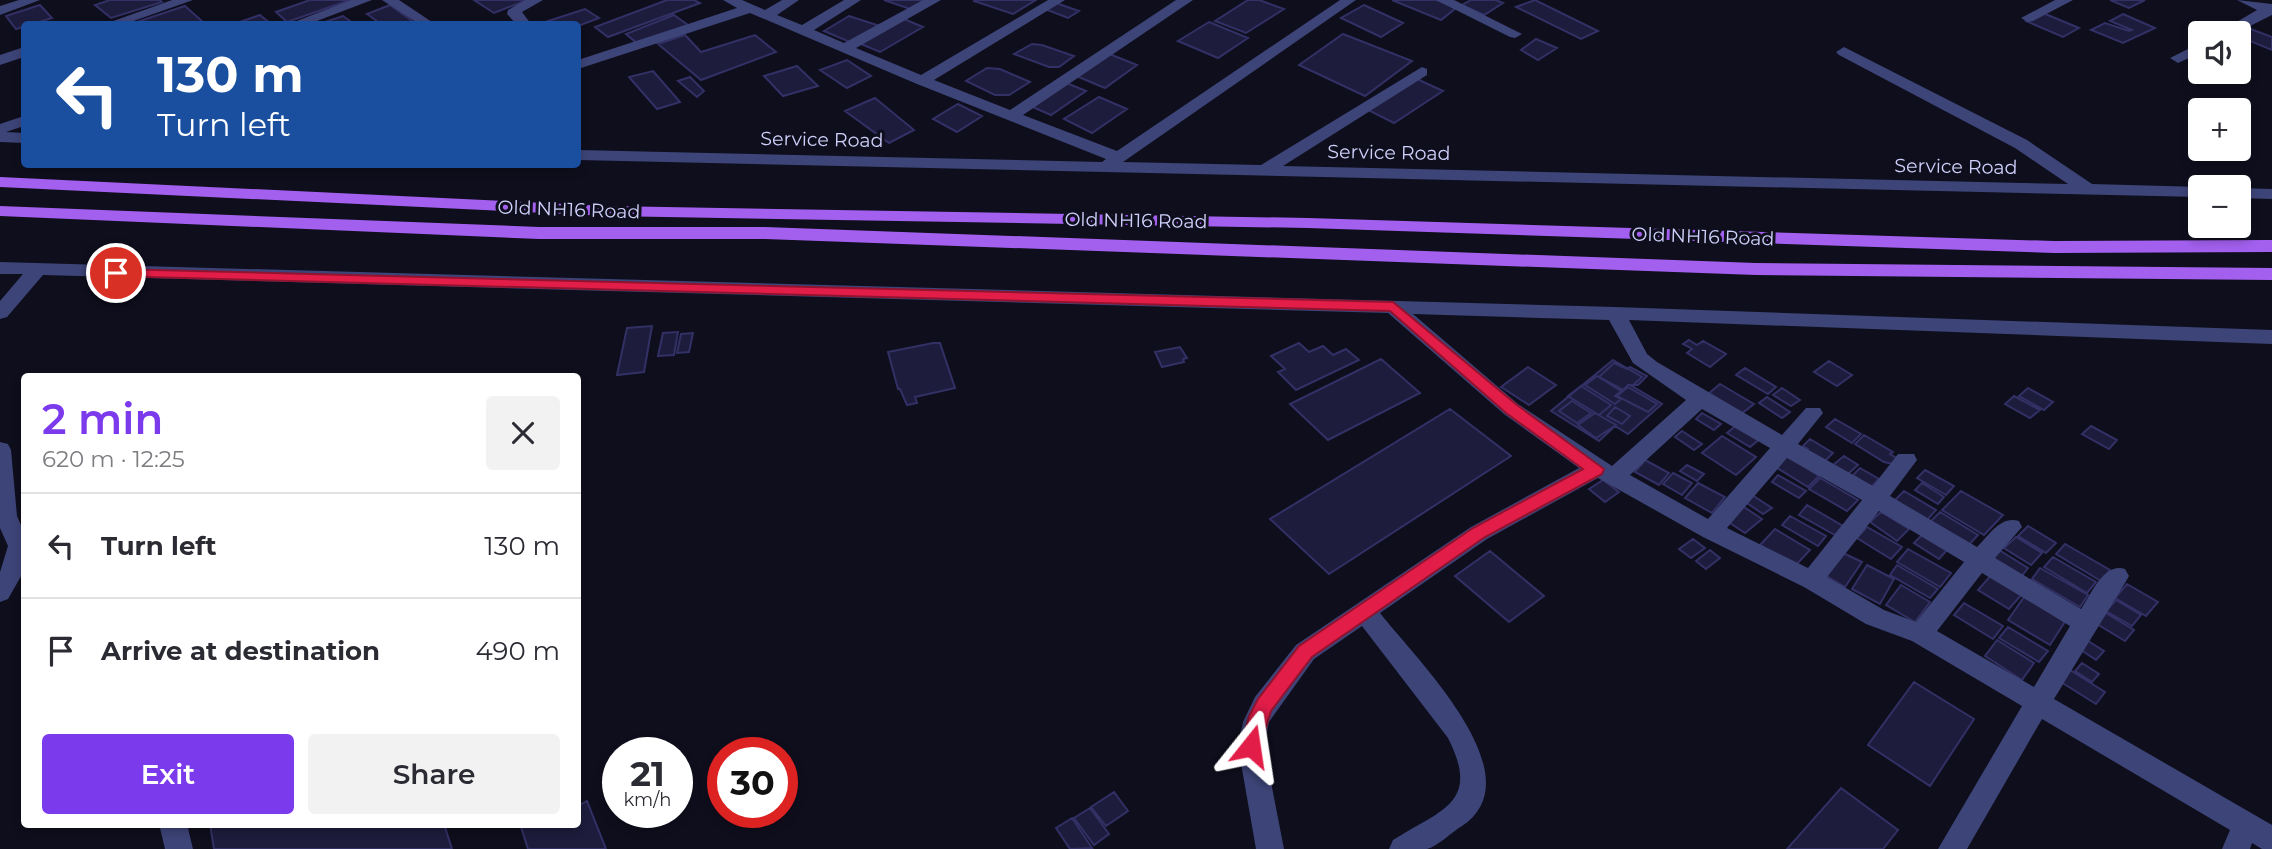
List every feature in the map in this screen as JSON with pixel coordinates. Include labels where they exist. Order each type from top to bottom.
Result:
[{"type":"main road","name":"Old NH16 Road","points":[[0,182],[608,211],[1308,223],[2054,247],[2272,246]]},
{"type":"main road","name":"Old NH16 Road","points":[[0,211],[526,233],[778,233],[1756,269],[2272,275]]},
{"type":"street","points":[[0,11],[33,0]]},
{"type":"street","points":[[121,21],[186,0]]},
{"type":"street","points":[[305,21],[365,0]]},
{"type":"street","points":[[389,0],[423,21]]},
{"type":"street","points":[[521,21],[514,14],[515,10],[536,0]]},
{"type":"street","points":[[730,0],[922,82],[1011,116],[1112,162],[1349,0]]},
{"type":"street","points":[[765,16],[792,0]]},
{"type":"street","points":[[803,31],[854,0]]},
{"type":"street","points":[[845,48],[934,0]]},
{"type":"street","points":[[922,82],[1058,0]]},
{"type":"street","points":[[1011,116],[1186,0]]},
{"type":"street","points":[[1443,0],[1515,34]]},
{"type":"street","points":[[2028,18],[2066,0]]},
{"type":"street","points":[[2244,0],[2271,10]]},
{"type":"street","points":[[581,64],[749,9]]},
{"type":"street","points":[[2249,21],[2271,10]]},
{"type":"street","points":[[1844,52],[2021,144],[2089,190]]},
{"type":"street","points":[[0,60],[21,53]]},
{"type":"street","points":[[2178,58],[2188,53]]},
{"type":"street","points":[[1265,170],[1422,72]]},
{"type":"street","points":[[0,129],[21,122]]},
{"type":"street","points":[[0,151],[13,138]]},
{"type":"street","name":"Service Road","points":[[581,155],[1112,162],[1265,170],[2188,192]]},
{"type":"street","points":[[2251,193],[2272,194]]},
{"type":"street","points":[[0,268],[1615,313],[2272,337]]},
{"type":"street","points":[[0,313],[37,270]]},
{"type":"street","points":[[1393,307],[1511,409],[1605,473],[1711,531],[1812,580],[1875,617],[1921,634],[2038,701],[2241,837],[2272,840]]},
{"type":"street","points":[[1615,313],[1640,358],[1700,399],[1877,498],[2085,623]]},
{"type":"street","points":[[1270,849],[1251,746],[1256,722],[1264,705],[1305,652],[1479,533],[1605,473],[1700,399]]},
{"type":"street","points":[[1711,531],[1813,413]]},
{"type":"street","points":[[0,450],[6,516],[19,545],[15,567],[0,592]]},
{"type":"street","points":[[1812,580],[1906,460]]},
{"type":"street","points":[[1921,634],[1980,559],[2011,527]]},
{"type":"street","points":[[1952,849],[2085,623],[2117,576]]},
{"type":"street","points":[[1364,611],[1457,730],[1471,757],[1475,785],[1466,808],[1403,849]]},
{"type":"street","points":[[174,828],[179,849]]},
{"type":"building","points":[[110,0],[162,2],[111,18],[95,5]]},
{"type":"building","points":[[310,0],[350,0],[290,21],[286,21],[276,12]]},
{"type":"building","points":[[474,0],[527,0],[494,13]]},
{"type":"building","points":[[667,0],[694,0],[700,3],[608,37],[595,27]]},
{"type":"building","points":[[884,0],[924,0],[910,9]]},
{"type":"building","points":[[975,0],[1036,0],[1013,14],[974,1]]},
{"type":"building","points":[[1248,0],[1259,0],[1284,9],[1246,33],[1215,21]]},
{"type":"building","points":[[1392,0],[1437,0],[1456,8],[1441,20]]},
{"type":"building","points":[[1471,0],[1496,0],[1503,3],[1484,15],[1462,5]]},
{"type":"building","points":[[1535,0],[1598,31],[1581,39],[1516,7]]},
{"type":"building","points":[[2110,0],[2145,0],[2129,8]]},
{"type":"building","points":[[1056,3],[1079,11],[1068,18],[1045,9]]},
{"type":"building","points":[[40,5],[52,18],[21,21],[21,27],[16,29],[6,16]]},
{"type":"building","points":[[390,5],[412,21],[377,21],[367,14]]},
{"type":"building","points":[[1364,5],[1403,23],[1381,37],[1341,18]]},
{"type":"building","points":[[185,6],[202,21],[140,21]]},
{"type":"building","points":[[585,9],[599,18],[581,25],[581,21],[548,21]]},
{"type":"building","points":[[2043,13],[2079,28],[2063,37],[2026,21]]},
{"type":"building","points":[[2123,14],[2155,28],[2123,43],[2091,30],[2105,23],[2132,30],[2110,21]]},
{"type":"building","points":[[260,15],[267,21],[243,21]]},
{"type":"building","points":[[674,15],[688,25],[638,44],[626,34]]},
{"type":"building","points":[[343,16],[350,21],[328,21]]},
{"type":"building","points":[[849,16],[880,26],[852,43],[824,31]]},
{"type":"building","points":[[904,19],[923,27],[880,52],[861,44]]},
{"type":"building","points":[[1209,22],[1248,38],[1218,58],[1178,41]]},
{"type":"building","points":[[2251,29],[2272,37],[2272,50],[2251,41]]},
{"type":"building","points":[[1343,34],[1412,61],[1365,96],[1299,65]]},
{"type":"building","points":[[685,35],[701,52],[755,35],[776,52],[701,80],[658,44]]},
{"type":"building","points":[[1536,39],[1557,48],[1538,60],[1521,50]]},
{"type":"building","points":[[1032,44],[1074,56],[1059,67],[1049,67],[1014,54]]},
{"type":"building","points":[[1107,53],[1137,65],[1105,88],[1074,75]]},
{"type":"building","points":[[847,60],[871,76],[847,88],[820,70]]},
{"type":"building","points":[[797,66],[818,86],[783,96],[764,76]]},
{"type":"building","points":[[987,68],[1000,69],[1030,82],[1009,95],[995,95],[966,81]]},
{"type":"building","points":[[653,71],[680,102],[657,109],[629,77]]},
{"type":"building","points":[[690,77],[704,91],[697,97],[678,81]]},
{"type":"building","points":[[1417,79],[1443,91],[1394,123],[1368,110]]},
{"type":"building","points":[[1064,82],[1086,91],[1051,115],[1028,105]]},
{"type":"building","points":[[1099,97],[1127,109],[1092,133],[1064,119]]},
{"type":"building","points":[[875,98],[914,130],[889,143],[845,111]]},
{"type":"building","points":[[958,104],[982,116],[957,132],[933,119]]},
{"type":"building","points":[[652,326],[644,372],[617,375],[627,328]]},
{"type":"building","points":[[678,332],[674,355],[658,356],[663,333]]},
{"type":"building","points":[[693,333],[689,352],[677,353],[681,334]]},
{"type":"building","points":[[1689,340],[1697,345],[1703,341],[1726,354],[1710,367],[1687,353],[1692,349],[1683,344]]},
{"type":"building","points":[[940,343],[955,388],[915,397],[917,403],[907,405],[898,389],[888,352]]},
{"type":"building","points":[[1299,343],[1309,352],[1323,346],[1333,355],[1346,349],[1359,360],[1296,390],[1278,372],[1285,369],[1271,356]]},
{"type":"building","points":[[1180,347],[1187,358],[1183,359],[1184,362],[1162,367],[1155,352]]},
{"type":"building","points":[[1381,359],[1420,393],[1328,440],[1290,404]]},
{"type":"building","points":[[1613,360],[1642,377],[1632,386],[1662,404],[1628,434],[1615,426],[1599,441],[1551,411]]},
{"type":"building","points":[[1829,361],[1852,375],[1837,386],[1814,372]]},
{"type":"building","points":[[1614,363],[1627,369],[1630,367],[1647,376],[1638,385],[1628,385],[1623,390],[1599,377]]},
{"type":"building","points":[[1528,367],[1556,385],[1529,405],[1501,387]]},
{"type":"building","points":[[1745,368],[1776,387],[1768,394],[1736,375]]},
{"type":"building","points":[[1597,376],[1621,391],[1615,396],[1621,399],[1615,404],[1585,385]]},
{"type":"building","points":[[1720,384],[1754,404],[1741,414],[1708,394]]},
{"type":"building","points":[[1581,386],[1611,405],[1599,415],[1568,396]]},
{"type":"building","points":[[1628,387],[1657,404],[1648,412],[1617,396]]},
{"type":"building","points":[[1782,388],[1800,400],[1791,406],[1773,395]]},
{"type":"building","points":[[2028,388],[2053,402],[2044,410],[2019,396]]},
{"type":"building","points":[[2014,396],[2040,410],[2030,418],[2005,404]]},
{"type":"building","points":[[1767,397],[1790,412],[1782,418],[1759,403]]},
{"type":"building","points":[[1572,401],[1591,413],[1577,423],[1559,411]]},
{"type":"building","points":[[1615,407],[1630,416],[1622,424],[1607,416]]},
{"type":"building","points":[[1450,409],[1511,456],[1329,574],[1270,519]]},
{"type":"building","points":[[1595,413],[1616,425],[1596,438],[1578,425]]},
{"type":"building","points":[[1702,413],[1721,424],[1714,430],[1696,419]]},
{"type":"building","points":[[1835,419],[1861,434],[1852,443],[1826,427]]},
{"type":"building","points":[[1738,424],[1761,438],[1750,447],[1727,433]]},
{"type":"building","points":[[2091,426],[2117,440],[2109,449],[2082,434]]},
{"type":"building","points":[[1682,431],[1702,444],[1694,450],[1675,437]]},
{"type":"building","points":[[1864,435],[1893,452],[1890,454],[1898,459],[1893,464],[1884,462],[1855,444]]},
{"type":"building","points":[[1722,436],[1756,457],[1736,475],[1702,453]]},
{"type":"building","points":[[1810,439],[1833,453],[1823,463],[1805,452],[1808,449],[1803,446]]},
{"type":"building","points":[[1787,456],[1819,476],[1808,487],[1774,466]]},
{"type":"building","points":[[1844,456],[1858,465],[1848,474],[1833,465]]},
{"type":"building","points":[[1645,460],[1669,473],[1659,485],[1635,472]]},
{"type":"building","points":[[1687,465],[1704,474],[1697,481],[1680,471]]},
{"type":"building","points":[[1860,468],[1879,479],[1871,487],[1853,475]]},
{"type":"building","points":[[1925,470],[1954,486],[1946,495],[1917,478]]},
{"type":"building","points":[[1673,473],[1692,483],[1682,495],[1663,484]]},
{"type":"building","points":[[1778,475],[1806,491],[1799,498],[1772,482]]},
{"type":"building","points":[[1820,478],[1858,500],[1847,511],[1809,489]]},
{"type":"building","points":[[1603,480],[1619,492],[1605,502],[1589,489]]},
{"type":"building","points":[[1698,483],[1725,497],[1712,513],[1685,498]]},
{"type":"building","points":[[1922,483],[1944,497],[1938,504],[1915,490]]},
{"type":"building","points":[[1904,491],[1936,510],[1927,520],[1895,500]]},
{"type":"building","points":[[1961,491],[2003,515],[1984,535],[1942,510]]},
{"type":"building","points":[[1752,495],[1772,508],[1763,514],[1744,501]]},
{"type":"building","points":[[1741,505],[1762,519],[1745,533],[1724,519]]},
{"type":"building","points":[[1807,505],[1843,526],[1835,535],[1799,515]]},
{"type":"building","points":[[1881,512],[1909,529],[1897,541],[1870,522]]},
{"type":"building","points":[[1940,512],[1978,535],[1968,546],[1930,522]]},
{"type":"building","points":[[1790,516],[1826,536],[1818,546],[1782,525]]},
{"type":"building","points":[[2028,526],[2056,543],[2046,553],[2018,536]]},
{"type":"building","points":[[1867,527],[1902,547],[1891,559],[1857,538]]},
{"type":"building","points":[[1775,529],[1810,550],[1795,566],[1760,545]]},
{"type":"building","points":[[1922,535],[1947,550],[1939,559],[1914,543]]},
{"type":"building","points":[[2016,537],[2042,553],[2031,565],[2004,548]]},
{"type":"building","points":[[1693,539],[1705,548],[1691,558],[1679,549]]},
{"type":"building","points":[[2065,544],[2110,570],[2101,581],[2056,554]]},
{"type":"building","points":[[1908,549],[1951,573],[1940,587],[1897,562]]},
{"type":"building","points":[[1710,550],[1720,558],[1706,569],[1696,561]]},
{"type":"building","points":[[1999,550],[2028,568],[2021,577],[1991,559]]},
{"type":"building","points":[[1490,551],[1544,596],[1509,622],[1455,576]]},
{"type":"building","points":[[1841,552],[1862,562],[1845,587],[1825,575]]},
{"type":"building","points":[[2053,557],[2096,582],[2087,593],[2044,567]]},
{"type":"building","points":[[1867,565],[1894,579],[1880,604],[1852,589]]},
{"type":"building","points":[[1897,565],[1938,589],[1930,598],[1890,575]]},
{"type":"building","points":[[2040,568],[2088,595],[2080,607],[2032,579]]},
{"type":"building","points":[[1992,574],[2023,593],[2009,609],[1978,590]]},
{"type":"building","points":[[2127,584],[2158,602],[2146,616],[2115,598]]},
{"type":"building","points":[[1901,585],[1930,602],[1915,622],[1886,605]]},
{"type":"building","points":[[2024,597],[2066,620],[2050,645],[2008,620]]},
{"type":"building","points":[[2116,600],[2141,615],[2132,626],[2106,611]]},
{"type":"building","points":[[1964,603],[2003,626],[1993,639],[1954,615]]},
{"type":"building","points":[[2106,613],[2134,630],[2125,641],[2097,624]]},
{"type":"building","points":[[2008,627],[2048,651],[2039,662],[1999,638]]},
{"type":"building","points":[[1997,640],[2034,663],[2022,680],[1985,656]]},
{"type":"building","points":[[2088,641],[2104,651],[2096,660],[2081,650]]},
{"type":"building","points":[[2082,663],[2099,674],[2092,682],[2075,671]]},
{"type":"building","points":[[2070,670],[2105,692],[2096,704],[2061,682]]},
{"type":"building","points":[[1914,682],[1974,719],[1930,786],[1868,745]]},
{"type":"building","points":[[1841,788],[1898,830],[1883,849],[1787,849]]},
{"type":"building","points":[[1114,792],[1128,811],[1106,826],[1091,807]]},
{"type":"building","points":[[587,801],[606,849],[528,849],[521,828],[581,828],[581,804]]},
{"type":"building","points":[[1090,808],[1109,834],[1094,845],[1074,818]]},
{"type":"building","points":[[1072,818],[1092,848],[1070,849],[1056,828]]},
{"type":"building","points":[[211,828],[445,828],[452,849],[214,849]]},
{"type":"route","points":[[116,273],[951,293],[1393,307],[1511,409],[1596,469],[1479,533],[1305,652],[1264,705],[1256,722],[1251,746]]}]
